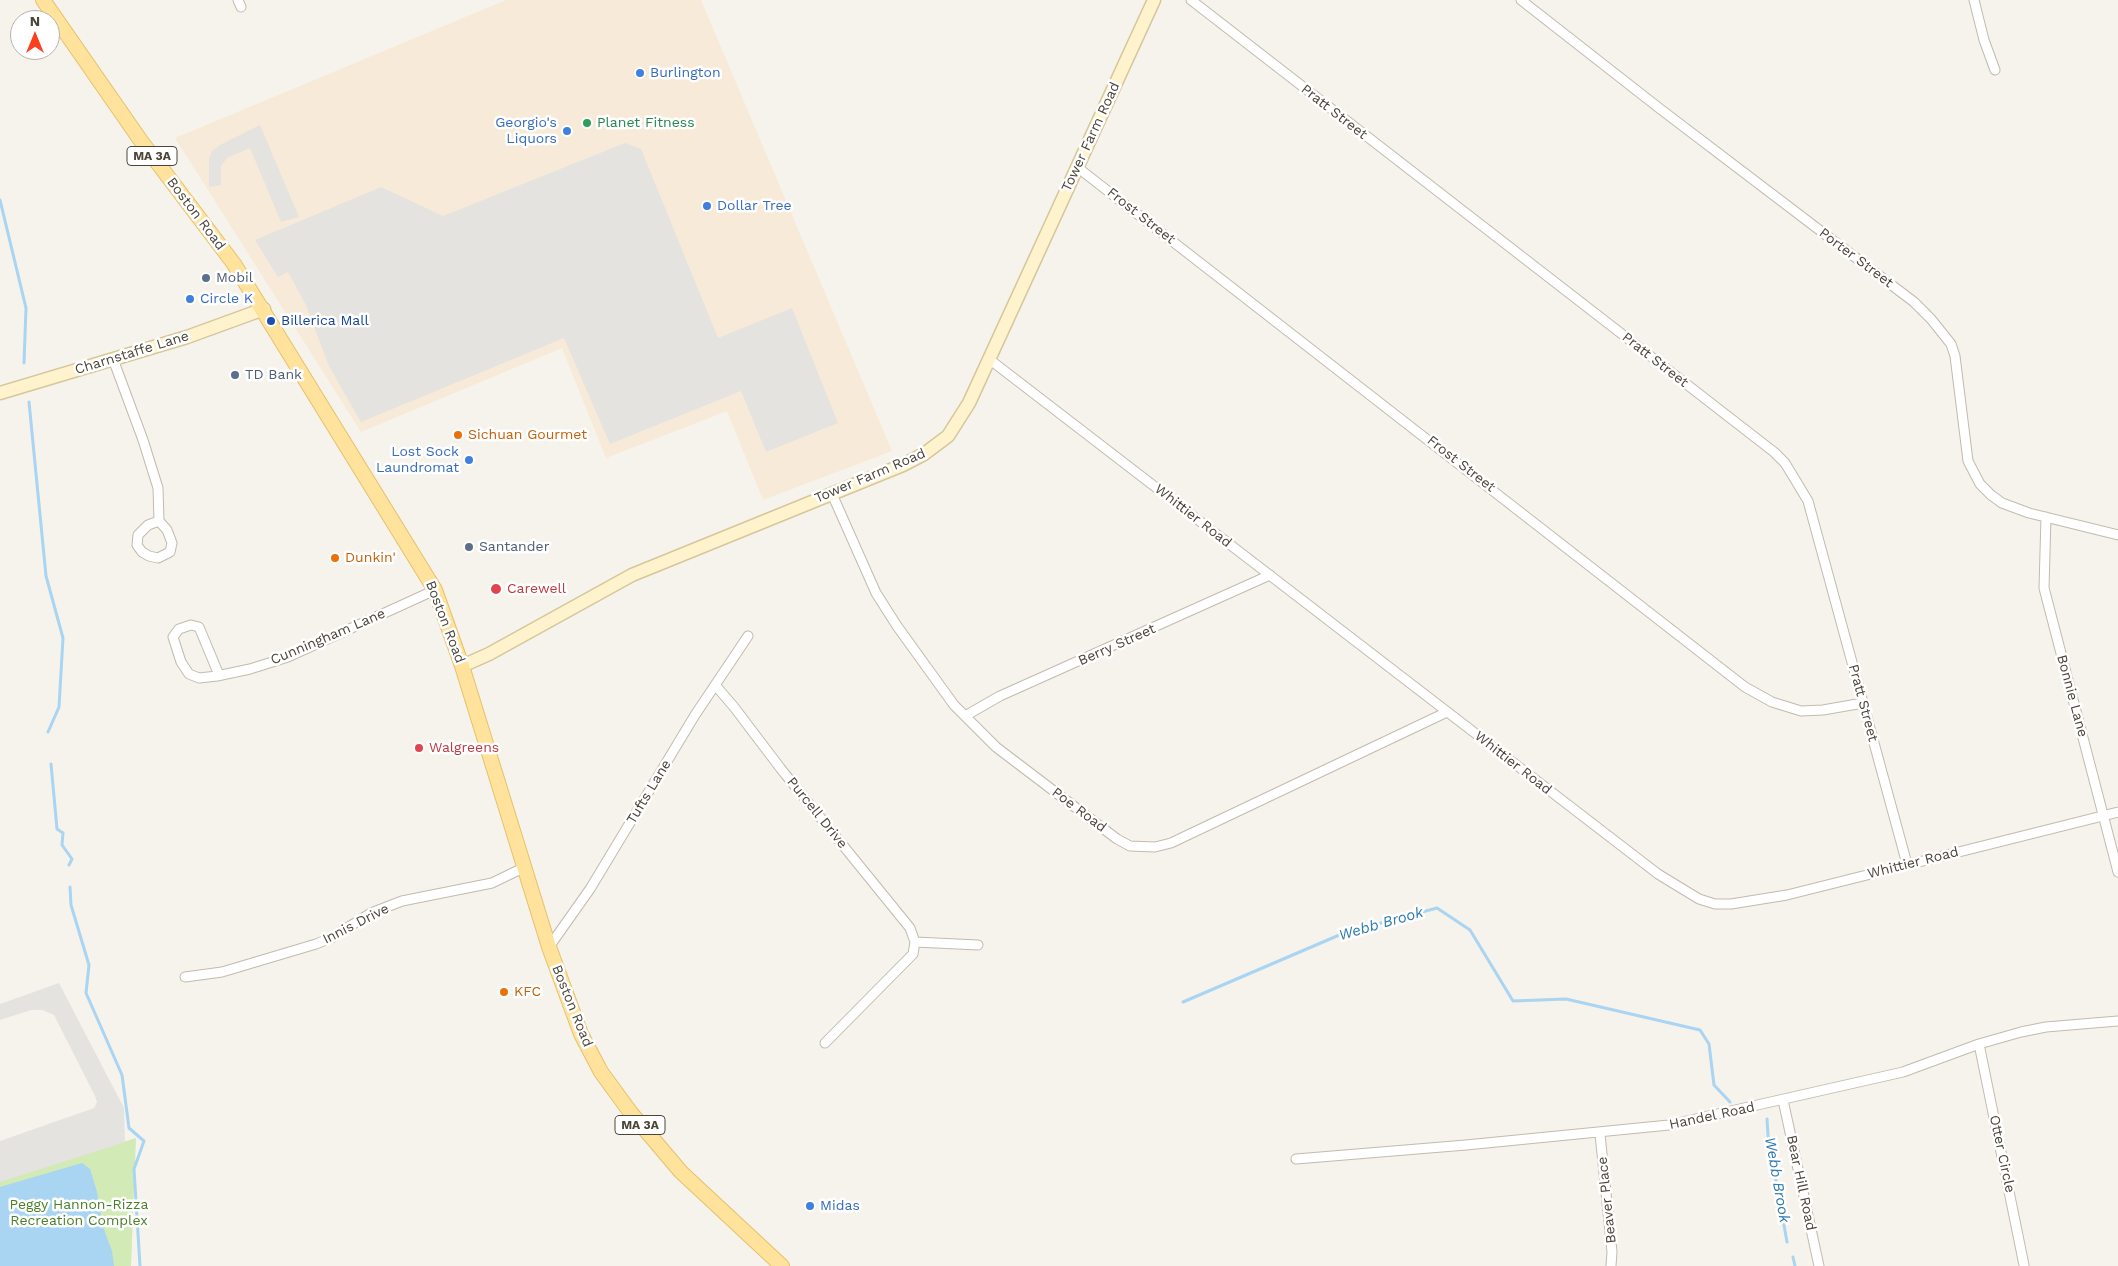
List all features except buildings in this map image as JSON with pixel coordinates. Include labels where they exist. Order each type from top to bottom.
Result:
[{"type":"main road","name":"Boston Road","points":[[43,0],[141,141],[234,264],[264,309],[334,428],[415,555],[435,590],[462,666],[549,947],[581,1034],[601,1072],[628,1109],[681,1172],[782,1266]]},
{"type":"street","name":"Tower Farm Road","points":[[462,666],[489,654],[632,574],[903,465],[936,446],[948,436],[970,404],[1154,0]]},
{"type":"street","name":"Pratt Street","points":[[1191,0],[1786,463],[1808,501],[1907,864]]},
{"type":"street","name":"Porter Street","points":[[1521,0],[1659,108],[1914,302],[1932,319],[1951,344],[1955,356],[1968,460],[1980,484],[1991,495],[2002,503],[2118,536]]},
{"type":"street","points":[[1974,0],[1984,40],[1995,70]]},
{"type":"street","name":"Frost Street","points":[[1078,166],[1745,687],[1772,702],[1800,711],[1823,710],[1863,703]]},
{"type":"street","name":"Charnstaffe Lane","points":[[0,394],[187,337],[264,309]]},
{"type":"street","points":[[113,359],[143,440],[158,488],[159,521],[167,530],[172,542],[170,552],[158,558],[142,552],[137,544],[138,535],[148,526],[159,521]]},
{"type":"street","name":"Whittier Road","points":[[989,359],[1658,874],[1699,899],[1715,904],[1748,902],[1787,895],[2118,812]]},
{"type":"street","name":"Poe Road","points":[[832,494],[876,593],[954,705],[996,746],[1117,839],[1130,846],[1155,847],[1171,843],[1447,712]]},
{"type":"street","name":"Bonnie Lane","points":[[2046,517],[2044,588],[2118,872]]},
{"type":"street","name":"Berry Street","points":[[965,716],[1000,696],[1270,575]]},
{"type":"street","name":"Cunningham Lane","points":[[219,675],[199,627],[191,625],[179,630],[173,637],[181,662],[189,674],[199,678],[219,675],[250,669],[288,657],[435,590]]},
{"type":"street","name":"Tufts Lane","points":[[549,947],[590,889],[695,715],[748,636]]},
{"type":"street","name":"Purcell Drive","points":[[716,686],[734,706],[781,770],[910,928],[915,942]]},
{"type":"street","name":"Innis Drive","points":[[185,977],[222,972],[316,944],[331,938],[371,913],[402,901],[492,883],[525,867]]},
{"type":"street","points":[[825,1043],[913,954],[915,942],[978,945]]},
{"type":"street","name":"Handel Road","points":[[1296,1159],[1600,1134],[1669,1125],[1903,1072],[1979,1044],[2046,1027],[2118,1021]]},
{"type":"street","name":"Otter Circle","points":[[1979,1044],[2024,1265]]},
{"type":"street","name":"Bear Hill Road","points":[[1783,1100],[1819,1266]]},
{"type":"street","name":"Beaver Place","points":[[1600,1134],[1612,1252],[1611,1266]]},
{"type":"shaded area","name":"Billerica Mall","points":[[506,0],[701,0],[892,451],[763,500],[727,411],[606,458],[562,348],[361,432],[175,138]]},
{"type":"shaded area","points":[[260,125],[299,217],[281,222],[250,148],[227,158],[221,166],[221,185],[209,187],[209,159],[212,151]]},
{"type":"shaded area","points":[[625,143],[641,149],[718,338],[792,308],[838,423],[766,452],[741,391],[610,444],[564,338],[361,422],[329,366],[306,305],[288,272],[278,277],[255,240],[381,187],[443,216]]},
{"type":"shaded area","points":[[59,983],[124,1108],[125,1142],[0,1182],[0,1141],[94,1108],[97,1102],[54,1015],[42,1010],[31,1010],[0,1020],[0,1004]]},
{"type":"green space","name":"Peggy Hannon-Rizza Recreation Complex","points":[[136,1138],[131,1266],[0,1266],[0,1181]]},
{"type":"water","name":"Peggy Hannon-Rizza Recreation Complex","points":[[82,1163],[90,1169],[97,1192],[103,1227],[112,1251],[114,1266],[0,1266],[0,1187]]},
{"type":"waterway","points":[[0,200],[26,308],[24,363]]},
{"type":"waterway","points":[[29,402],[46,576],[63,638],[59,707],[48,732]]},
{"type":"waterway","points":[[51,764],[57,829],[63,833],[62,845],[72,859],[69,865]]},
{"type":"waterway","points":[[70,887],[71,905],[89,965],[86,993],[122,1075],[129,1128],[144,1141],[134,1169],[140,1266]]},
{"type":"waterway","name":"Webb Brook","points":[[1183,1002],[1344,933],[1437,908],[1470,930],[1513,1001],[1566,999],[1700,1030],[1709,1044],[1714,1085],[1730,1102]]},
{"type":"waterway","name":"Webb Brook","points":[[1767,1119],[1768,1135],[1787,1242]]},
{"type":"waterway","name":"Webb Brook","points":[[1793,1257],[1795,1266]]},
{"type":"place","name":"Burlington","points":[[640,73]]},
{"type":"place","name":"Planet Fitness","points":[[587,123]]},
{"type":"place","name":"Georgio's Liquors","points":[[567,131]]},
{"type":"place","name":"Dollar Tree","points":[[707,206]]},
{"type":"place","name":"Mobil","points":[[206,278]]},
{"type":"place","name":"Circle K","points":[[190,299]]},
{"type":"place","name":"Billerica Mall","points":[[271,321]]},
{"type":"place","name":"TD Bank","points":[[235,375]]},
{"type":"place","name":"Sichuan Gourmet","points":[[458,435]]},
{"type":"place","name":"Lost Sock Laundromat","points":[[469,460]]},
{"type":"place","name":"Santander","points":[[469,547]]},
{"type":"place","name":"Dunkin'","points":[[335,558]]},
{"type":"place","name":"Carewell","points":[[496,589]]},
{"type":"place","name":"Walgreens","points":[[419,748]]},
{"type":"place","name":"KFC","points":[[504,992]]},
{"type":"place","name":"Midas","points":[[810,1206]]}]
